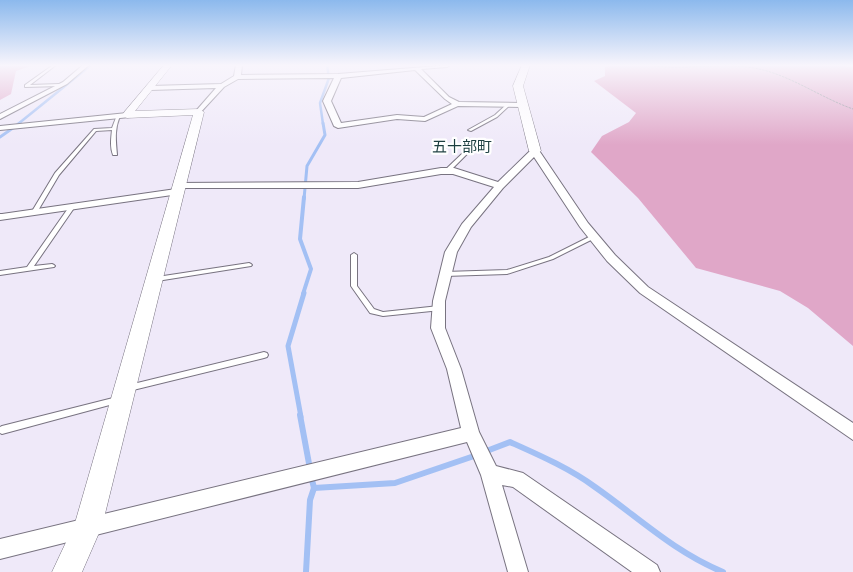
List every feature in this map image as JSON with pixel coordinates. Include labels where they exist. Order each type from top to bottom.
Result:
[{"type":"street","points":[[0,117],[47,92]]},
{"type":"street","points":[[123,116],[146,92]]},
{"type":"street","points":[[67,572],[88,526],[199,112],[217,92]]},
{"type":"street","points":[[331,92],[327,101],[338,126],[397,117],[424,119],[457,104],[522,105]]},
{"type":"street","points":[[440,92],[457,104]]},
{"type":"street","points":[[519,92],[536,151],[568,205],[592,237],[619,267],[644,290],[853,432]]},
{"type":"street","points":[[0,128],[123,116],[199,112]]},
{"type":"street","points":[[518,572],[490,474],[472,433],[454,369],[438,328],[439,308],[451,252],[466,226],[500,186],[536,151]]},
{"type":"street","points":[[1,217],[71,208],[212,184],[300,187],[360,184],[447,171],[500,186]]},
{"type":"street","points":[[0,548],[472,433]]},
{"type":"street","points":[[490,474],[517,479],[650,572]]},
{"type":"lane","points":[[470,130],[496,116],[508,105]]},
{"type":"lane","points":[[115,154],[112,147],[114,129],[123,116]]},
{"type":"lane","points":[[34,213],[57,174],[95,130],[114,129]]},
{"type":"lane","points":[[447,171],[469,150]]},
{"type":"lane","points":[[29,269],[71,208]]},
{"type":"lane","points":[[445,274],[507,272],[551,258],[592,237]]},
{"type":"lane","points":[[354,255],[354,286],[372,311],[383,314],[439,308]]},
{"type":"lane","points":[[153,280],[249,265]]},
{"type":"lane","points":[[0,273],[52,266]]},
{"type":"lane","points":[[2,430],[122,394],[264,355]]},
{"type":"path","points":[[811,92],[820,97],[853,109]]},
{"type":"shaded area","points":[[0,92],[12,92],[11,94],[0,100]]},
{"type":"shaded area","points":[[608,92],[853,92],[853,346],[808,308],[780,291],[696,268],[638,198],[591,152],[602,136],[629,122],[636,113]]},
{"type":"waterway","points":[[18,124],[58,92]]},
{"type":"waterway","points":[[323,124],[320,103],[324,92]]},
{"type":"waterway","points":[[0,137],[20,123]]},
{"type":"waterway","points":[[304,199],[307,166],[325,135],[323,123]]},
{"type":"waterway","points":[[303,294],[311,269],[300,239],[304,197]]},
{"type":"waterway","points":[[301,417],[288,346],[304,293]]},
{"type":"waterway","points":[[300,415],[310,469]]},
{"type":"waterway","points":[[484,452],[510,442],[554,462],[595,487],[672,544],[705,564],[723,572]]},
{"type":"waterway","points":[[314,488],[395,483],[477,455]]},
{"type":"waterway","points":[[311,476],[314,488]]},
{"type":"waterway","points":[[306,572],[310,500],[314,488]]},
{"type":"district","name":"五十部町","points":[[462,147]]}]
